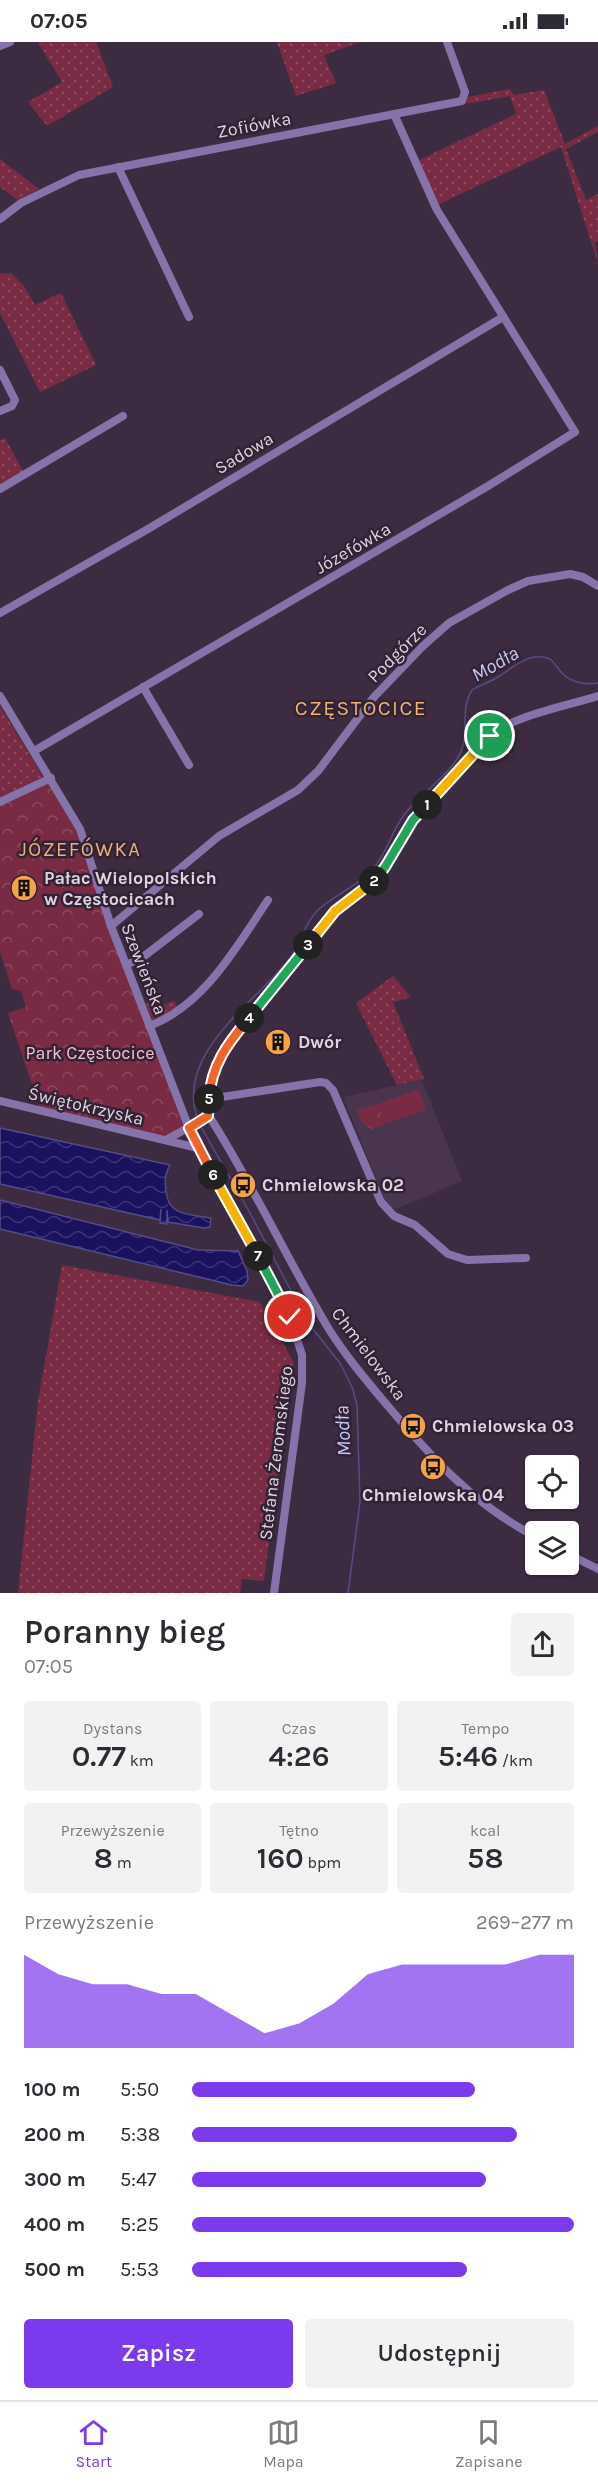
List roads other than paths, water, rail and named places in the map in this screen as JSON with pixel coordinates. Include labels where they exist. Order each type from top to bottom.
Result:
[{"type":"street","name":"Zofiówka","points":[[0,219],[21,203],[79,175],[459,102],[464,100],[465,92],[447,42]]},
{"type":"street","points":[[394,114],[437,210],[503,317]]},
{"type":"street","points":[[118,167],[189,317]]},
{"type":"street","name":"Józefówka","points":[[34,751],[498,480],[575,432],[503,317]]},
{"type":"street","name":"Sadowa","points":[[0,614],[148,529],[503,317]]},
{"type":"street","points":[[0,370],[14,404],[0,411]]},
{"type":"street","points":[[0,489],[123,416]]},
{"type":"street","name":"Podgórze","points":[[111,926],[219,836],[298,790],[318,771],[374,697],[423,646],[449,623],[528,581],[570,574],[583,577],[598,586]]},
{"type":"street","points":[[144,687],[189,765]]},
{"type":"street","name":"Szewieńska","points":[[0,696],[51,778],[83,836],[111,926],[149,1026],[198,1122]]},
{"type":"street","points":[[198,1122],[209,1099],[215,1066],[228,1042],[285,976],[326,920],[379,875],[413,820],[490,736],[496,730],[514,722],[598,696]]},
{"type":"street","points":[[0,801],[51,778]]},
{"type":"street","points":[[149,1026],[169,1018],[201,990],[268,900]]},
{"type":"street","points":[[126,965],[143,957],[199,914]]},
{"type":"street","points":[[209,1099],[320,1082],[326,1083],[333,1090],[381,1202],[394,1216],[415,1225],[448,1254],[467,1260],[526,1258]]},
{"type":"street","name":"Świętokrzyska","points":[[0,1101],[198,1148]]},
{"type":"street","name":"Świętokrzyska","points":[[166,1140],[198,1122]]},
{"type":"street","name":"Stefana Żeromskiego","points":[[198,1122],[198,1148],[278,1292],[296,1330],[302,1355],[302,1383],[274,1593]]},
{"type":"street","name":"Chmielowska","points":[[198,1122],[327,1327],[371,1385],[426,1451],[458,1483],[492,1511],[525,1530]]},
{"type":"street","points":[[579,1560],[598,1569]]},
{"type":"water","points":[[0,1128],[170,1165],[165,1181],[171,1206],[182,1213],[211,1218],[210,1227],[168,1222],[167,1210],[167,1224],[160,1223],[161,1209],[160,1220],[0,1184]]},
{"type":"water","points":[[0,1200],[198,1250],[238,1251],[247,1271],[248,1280],[243,1286],[232,1285],[0,1229]]},
{"type":"waterway","name":"Modła","points":[[197,1118],[193,1094],[197,1072],[207,1051],[238,1013],[288,961],[317,911],[372,870],[382,857],[404,815],[457,759],[464,742],[466,707],[472,690],[495,679],[522,661],[535,657],[550,659],[562,673],[576,682],[598,683]]},
{"type":"waterway","name":"Modła","points":[[200,1125],[308,1323],[340,1363],[352,1387],[357,1405],[360,1502],[348,1593]]},
{"type":"place","name":"Pałac Wielopolskich w Częstocicach","points":[[24,888]]},
{"type":"place","name":"Dwór","points":[[278,1042]]},
{"type":"place","name":"Chmielowska 02","points":[[243,1185]]},
{"type":"place","name":"Chmielowska 03","points":[[413,1426]]},
{"type":"place","name":"Chmielowska 04","points":[[433,1467]]},
{"type":"district","name":"CZĘSTOCICE","points":[[361,708]]},
{"type":"district","name":"JÓZEFÓWKA","points":[[80,849]]},
{"type":"park label","name":"Park Częstocice","points":[[90,1053]]}]
